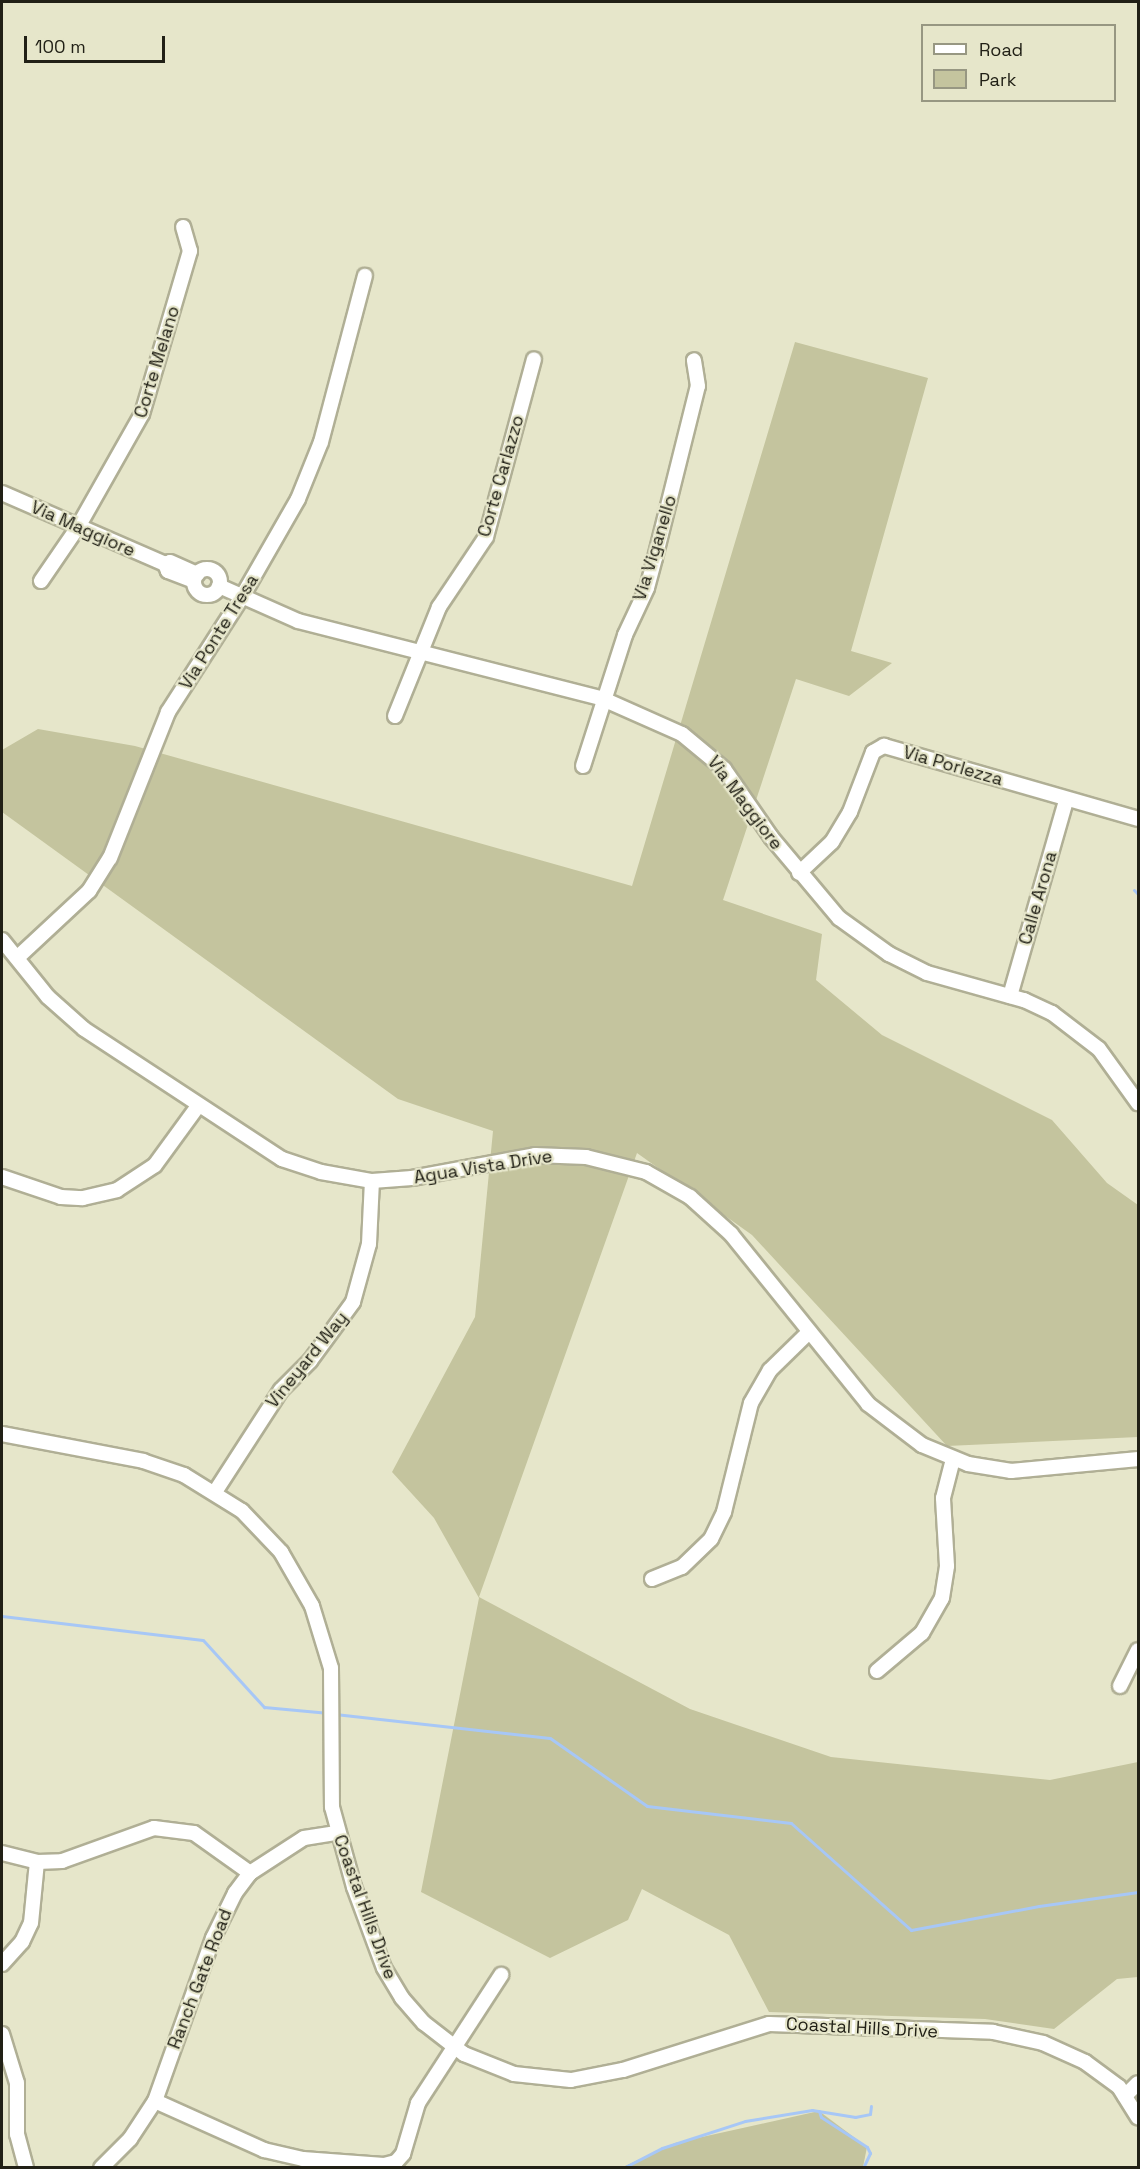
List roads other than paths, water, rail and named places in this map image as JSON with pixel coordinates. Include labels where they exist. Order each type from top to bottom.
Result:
[{"type":"street","name":"Corte Melano","points":[[41,582],[78,528],[137,426],[157,373],[190,251],[183,227]]},
{"type":"street","name":"Via Ponte Tresa","points":[[18,957],[89,891],[110,858],[168,712],[282,531],[316,456],[365,276]]},
{"type":"street","name":"Corte Carlazzo","points":[[395,717],[439,607],[486,537],[534,359]]},
{"type":"street","name":"Via Viganello","points":[[584,766],[603,699],[647,588],[698,386],[694,360]]},
{"type":"street","name":"Via Maggiore","points":[[2,493],[165,564],[170,562],[195,578],[203,570],[215,572],[219,586],[298,621],[603,699],[670,727],[704,750],[732,780],[799,873],[838,918],[889,954],[927,973],[1038,1006],[1075,1028],[1105,1056],[1138,1103]]},
{"type":"street","name":"Via Porlezza","points":[[799,873],[832,842],[850,812],[873,752],[884,746],[1066,801],[1138,819]]},
{"type":"street","name":"Calle Arona","points":[[1010,996],[1066,801]]},
{"type":"street","name":"Agua Vista Drive","points":[[2,940],[48,997],[84,1029],[282,1159],[314,1170],[372,1181],[535,1155],[586,1157],[627,1165],[666,1181],[705,1209],[731,1234],[880,1416],[922,1445],[953,1459],[983,1468],[1023,1472],[1138,1459]]},
{"type":"street","points":[[2,1177],[61,1197],[95,1197],[117,1190],[156,1165],[198,1106]]},
{"type":"street","name":"Vineyard Way","points":[[215,1492],[281,1390],[310,1361],[353,1302],[369,1244],[372,1181]]},
{"type":"street","points":[[652,1579],[682,1567],[711,1539],[724,1512],[744,1422],[757,1390],[777,1361],[809,1332]]},
{"type":"street","name":"Coastal Hills Drive","points":[[2,1434],[143,1461],[215,1492],[256,1524],[281,1552],[306,1592],[322,1630],[334,1692],[331,1784],[337,1833],[384,1968],[402,1998],[453,2046],[514,2074],[572,2080],[623,2070],[769,2024],[993,2032],[1029,2038],[1071,2054],[1112,2080],[1138,2117]]},
{"type":"street","points":[[877,1671],[922,1633],[942,1598],[947,1566],[943,1498],[953,1459]]},
{"type":"street","points":[[1120,1686],[1138,1650]]},
{"type":"street","points":[[2,1853],[38,1862],[62,1861],[154,1828],[194,1833],[250,1873]]},
{"type":"street","name":"Ranch Gate Road","points":[[101,2168],[130,2139],[155,2101],[213,1938],[228,1904],[250,1873],[304,1838],[337,1833]]},
{"type":"street","points":[[2,1964],[22,1942],[31,1923],[38,1862]]},
{"type":"street","points":[[155,2101],[264,2150],[303,2159],[396,2162],[403,2154],[418,2103],[501,1975]]},
{"type":"street","points":[[2,2034],[17,2083],[17,2134],[26,2168]]},
{"type":"street","points":[[1125,2096],[1138,2083]]},
{"type":"waterway","points":[[1134,890],[1138,894]]},
{"type":"waterway","points":[[2,1616],[203,1640],[264,1707],[329,1713]]},
{"type":"waterway","points":[[335,1714],[550,1738],[647,1806],[791,1823],[911,1930],[1039,1906],[1138,1892]]},
{"type":"waterway","points":[[623,2168],[662,2148],[745,2121],[812,2110],[855,2117],[870,2114],[871,2106]]},
{"type":"waterway","points":[[819,2111],[821,2117],[867,2147],[870,2153],[863,2168]]}]
